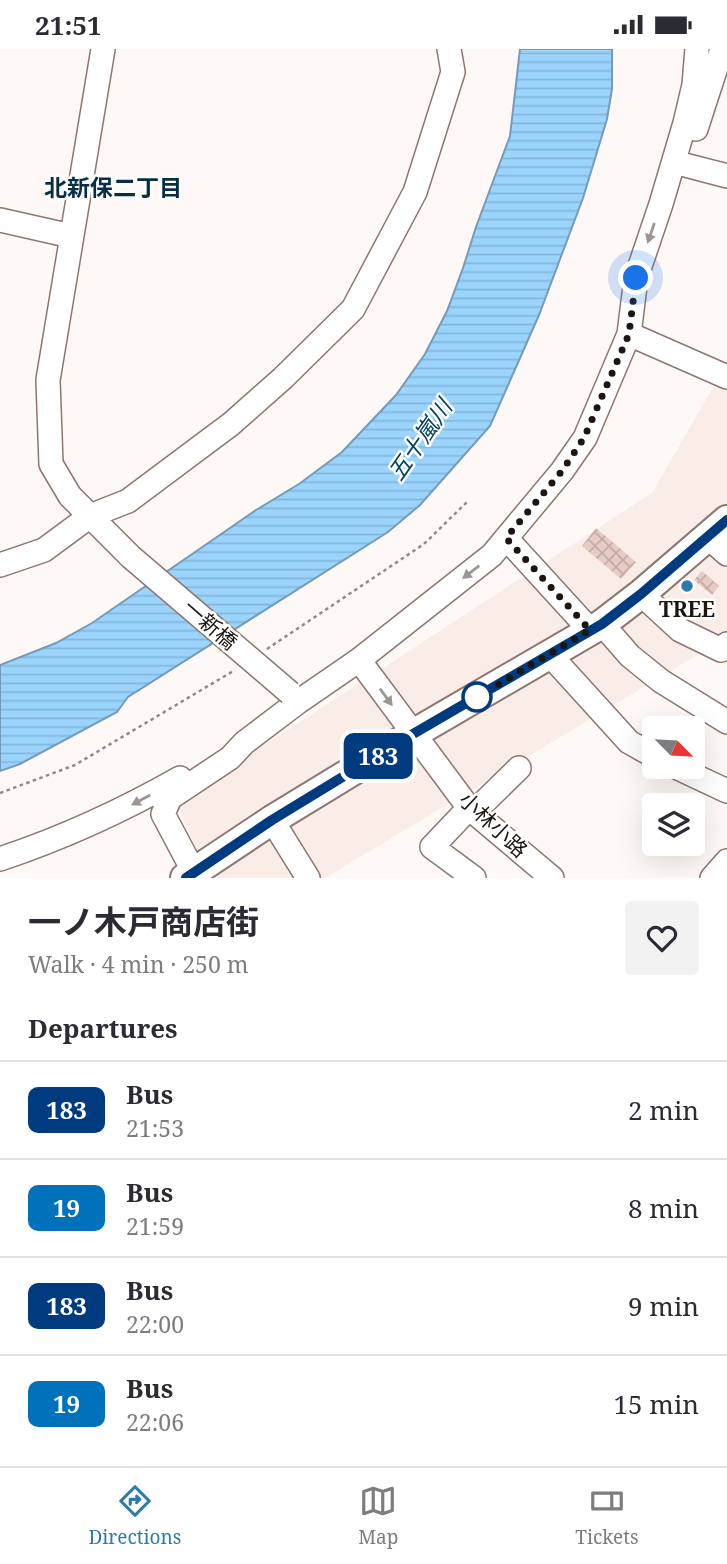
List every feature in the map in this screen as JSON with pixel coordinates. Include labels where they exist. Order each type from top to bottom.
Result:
[{"type":"main road","points":[[193,876],[272,820],[596,627],[721,537]]},
{"type":"street","name":"一新橋","points":[[103,49],[48,380],[51,464],[71,496],[131,557],[294,698]]},
{"type":"street","points":[[0,565],[44,550],[90,516],[128,501],[231,424],[283,378],[352,309],[415,192],[453,72],[449,49]]},
{"type":"street","points":[[193,876],[163,814],[170,798],[230,758],[294,698],[359,660],[492,555],[562,471],[584,438],[629,334],[636,278],[666,187],[694,85],[697,49]]},
{"type":"street","points":[[666,187],[685,165],[722,49]]},
{"type":"street","points":[[685,165],[727,176]]},
{"type":"street","points":[[0,220],[71,236]]},
{"type":"street","points":[[629,334],[727,377]]},
{"type":"street","points":[[506,538],[596,627],[630,656],[661,681],[727,722]]},
{"type":"street","points":[[641,594],[680,630],[721,650],[727,644]]},
{"type":"street","points":[[550,655],[629,742],[642,749]]},
{"type":"street","name":"小林小路","points":[[359,660],[471,810],[552,878]]},
{"type":"street","points":[[0,859],[52,841],[136,803],[244,743]]},
{"type":"street","points":[[474,878],[432,847],[519,768]]},
{"type":"street","points":[[702,779],[727,791]]},
{"type":"street","points":[[272,820],[308,878]]},
{"type":"street","points":[[712,878],[727,861]]},
{"type":"shaded area","points":[[727,363],[727,637],[325,878],[212,878],[175,803],[652,493]]},
{"type":"water","name":"五十嵐川","points":[[520,49],[612,49],[612,89],[607,119],[583,198],[539,315],[490,426],[420,505],[388,532],[128,697],[117,712],[20,764],[0,771],[0,665],[56,643],[92,623],[256,510],[299,484],[342,452],[396,395],[425,354],[447,311],[463,268],[510,136]]},
{"type":"building","points":[[596,528],[636,562],[621,579],[582,546]]},
{"type":"building","points":[[702,571],[719,586],[712,595],[694,580]]},
{"type":"bus line","name":"183","points":[[186,878],[272,820],[602,624],[727,520]]},
{"type":"place","name":"TREE","points":[[687,586]]},
{"type":"district","name":"北新保二丁目","points":[[113,188]]},
{"type":"route","points":[[477,697],[590,630],[506,538],[562,471],[584,438],[629,334],[636,278]]}]
